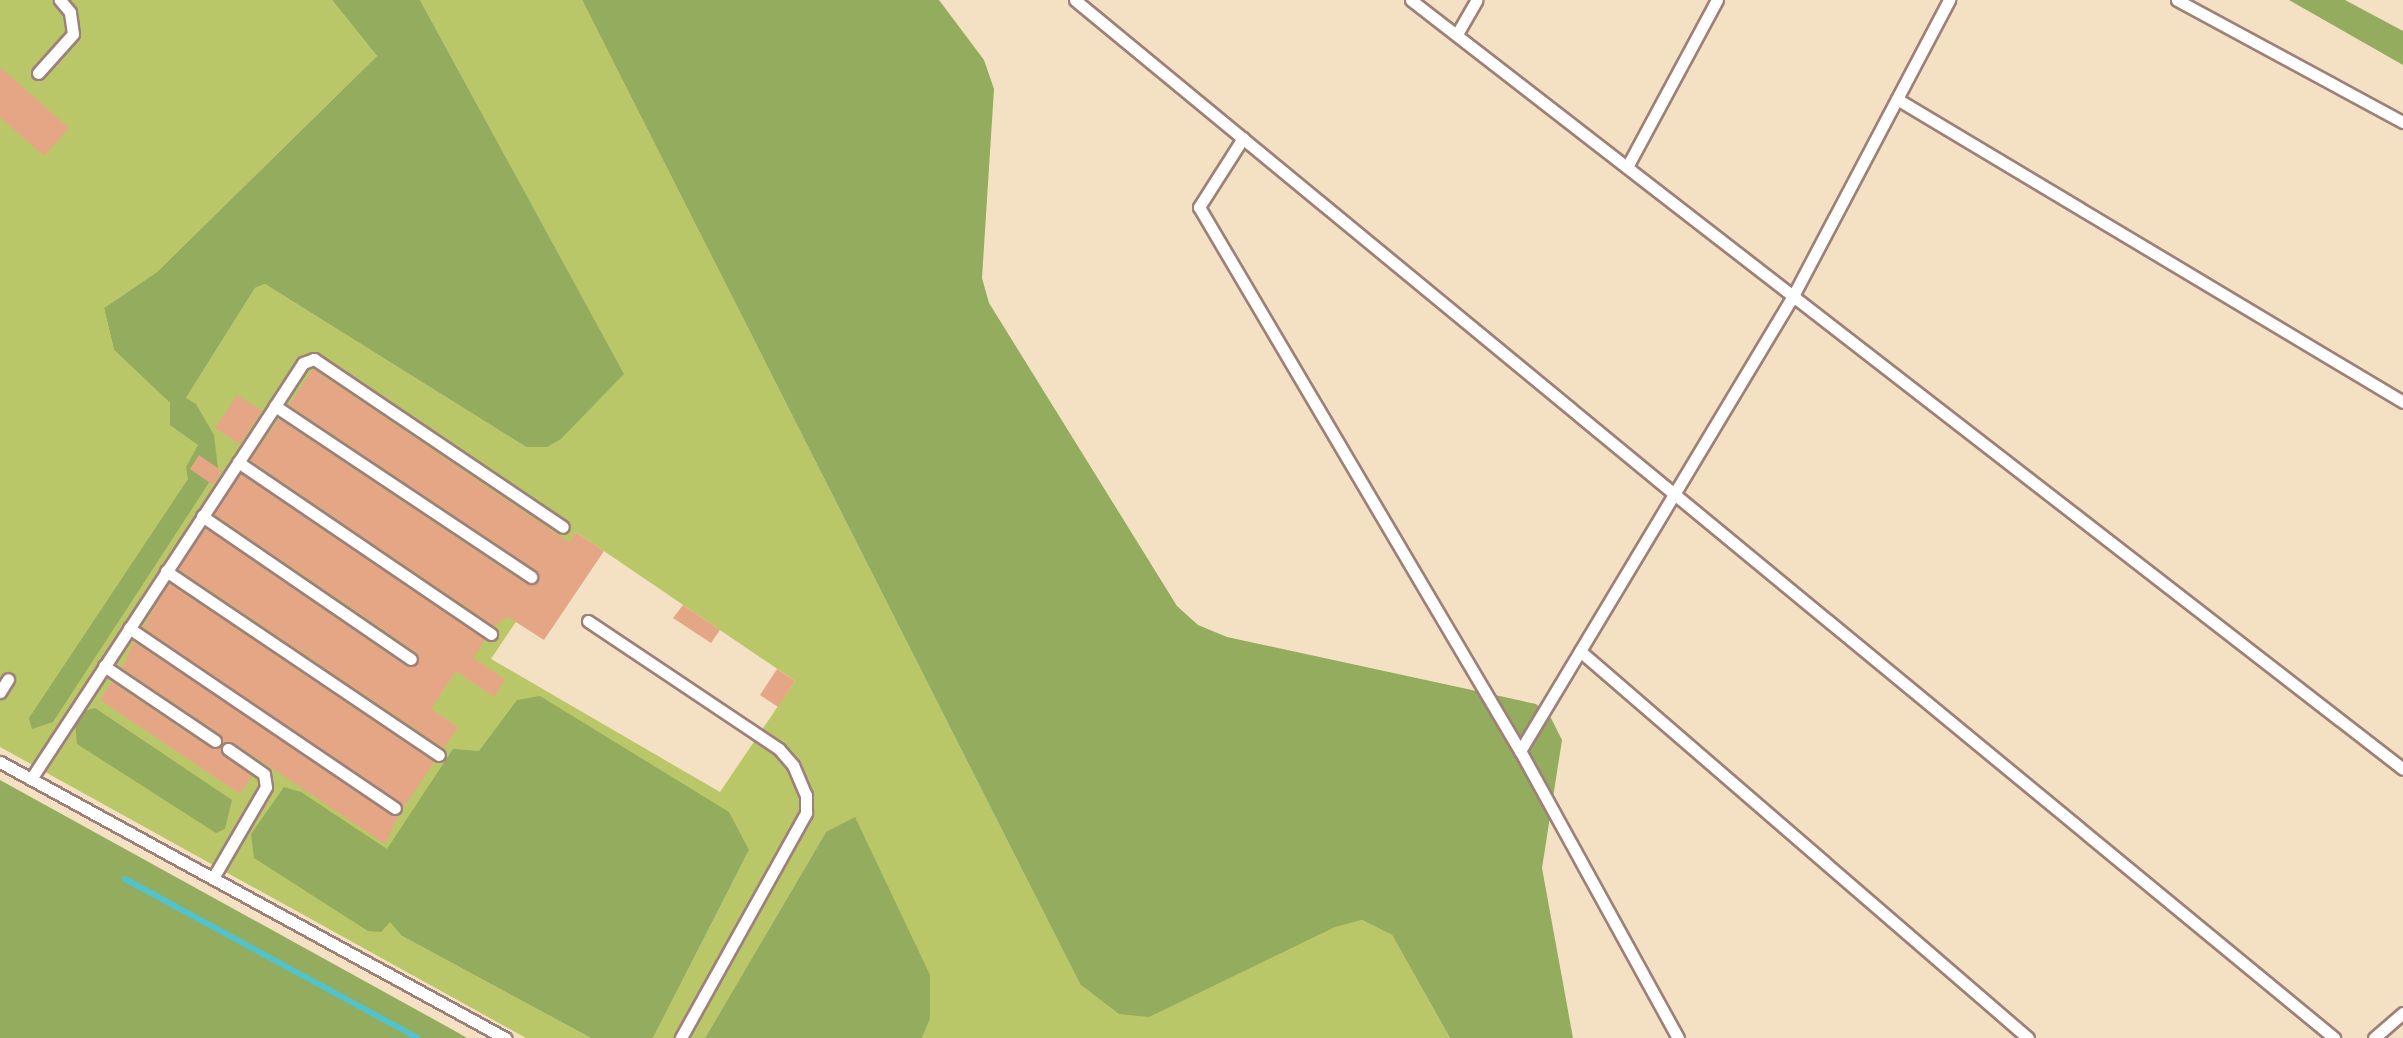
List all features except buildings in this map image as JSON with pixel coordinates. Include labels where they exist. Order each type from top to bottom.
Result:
[{"type":"lane","points":[[38,73],[73,34],[70,12],[60,0]]},
{"type":"lane","points":[[1075,0],[2334,1038]]},
{"type":"lane","points":[[1411,0],[2403,769]]},
{"type":"lane","points":[[1457,34],[1477,0]]},
{"type":"lane","points":[[1627,167],[1717,0]]},
{"type":"lane","points":[[1520,751],[1793,296],[1949,0]]},
{"type":"lane","points":[[2177,0],[2403,122]]},
{"type":"lane","points":[[1897,99],[2403,402]]},
{"type":"lane","points":[[1243,138],[1199,207],[1520,751],[1678,1038]]},
{"type":"lane","points":[[31,779],[303,363],[314,359],[563,527]]},
{"type":"lane","points":[[275,406],[531,577]]},
{"type":"lane","points":[[238,462],[491,634]]},
{"type":"lane","points":[[202,516],[411,659]]},
{"type":"lane","points":[[166,571],[439,755]]},
{"type":"lane","points":[[588,621],[779,749],[806,795],[806,813],[681,1038]]},
{"type":"lane","points":[[129,628],[395,808]]},
{"type":"lane","points":[[1580,651],[2028,1038]]},
{"type":"lane","points":[[104,666],[215,741]]},
{"type":"lane","points":[[0,692],[8,679]]},
{"type":"lane","points":[[213,878],[266,787],[264,774],[228,749]]},
{"type":"lane","points":[[0,762],[505,1038]]},
{"type":"lane","points":[[2374,1038],[2403,1013]]},
{"type":"green space","points":[[0,0],[332,0],[377,56],[157,272],[104,308],[114,350],[170,403],[186,398],[255,288],[265,284],[526,447],[547,447],[623,373],[420,0],[582,0],[1080,984],[1362,920],[1392,935],[1450,1038],[922,1038],[930,1019],[826,832],[705,1038],[653,1038],[749,850],[402,936],[591,1038],[526,1038],[0,747]],"holes":[[[576,532],[795,681],[720,792],[491,659]]]},
{"type":"green space","points":[[332,0],[420,0],[624,374],[561,439],[547,447],[526,447],[265,284],[255,288],[186,398],[196,404],[214,435],[218,469],[53,722],[32,729],[29,718],[188,479],[186,467],[198,445],[170,425],[170,403],[114,350],[104,308],[157,272],[377,56]]},
{"type":"green space","points":[[582,0],[939,0],[984,60],[994,89],[982,278],[989,303],[1177,606],[1198,625],[1227,637],[1536,704],[1551,718],[1562,740],[1542,868],[1573,1038],[1450,1038],[1392,935],[1362,920],[1335,927],[1149,1017],[1119,1014],[1080,984]]},
{"type":"green space","points":[[2289,0],[2345,0],[2403,31],[2403,65]]},
{"type":"green space","points":[[540,696],[729,812],[749,850],[653,1038],[591,1038],[402,936],[390,922],[381,932],[368,931],[254,858],[251,834],[284,787],[301,792],[387,849],[453,749],[479,751],[517,700]]},
{"type":"green space","points":[[95,708],[232,800],[225,829],[216,833],[77,744],[75,723],[84,711]]},
{"type":"green space","points":[[0,780],[455,1031],[467,1038],[0,1038]]},
{"type":"green space","points":[[855,817],[930,975],[930,1019],[922,1038],[705,1038],[826,832]]},
{"type":"waterway","points":[[125,879],[418,1038]]}]
